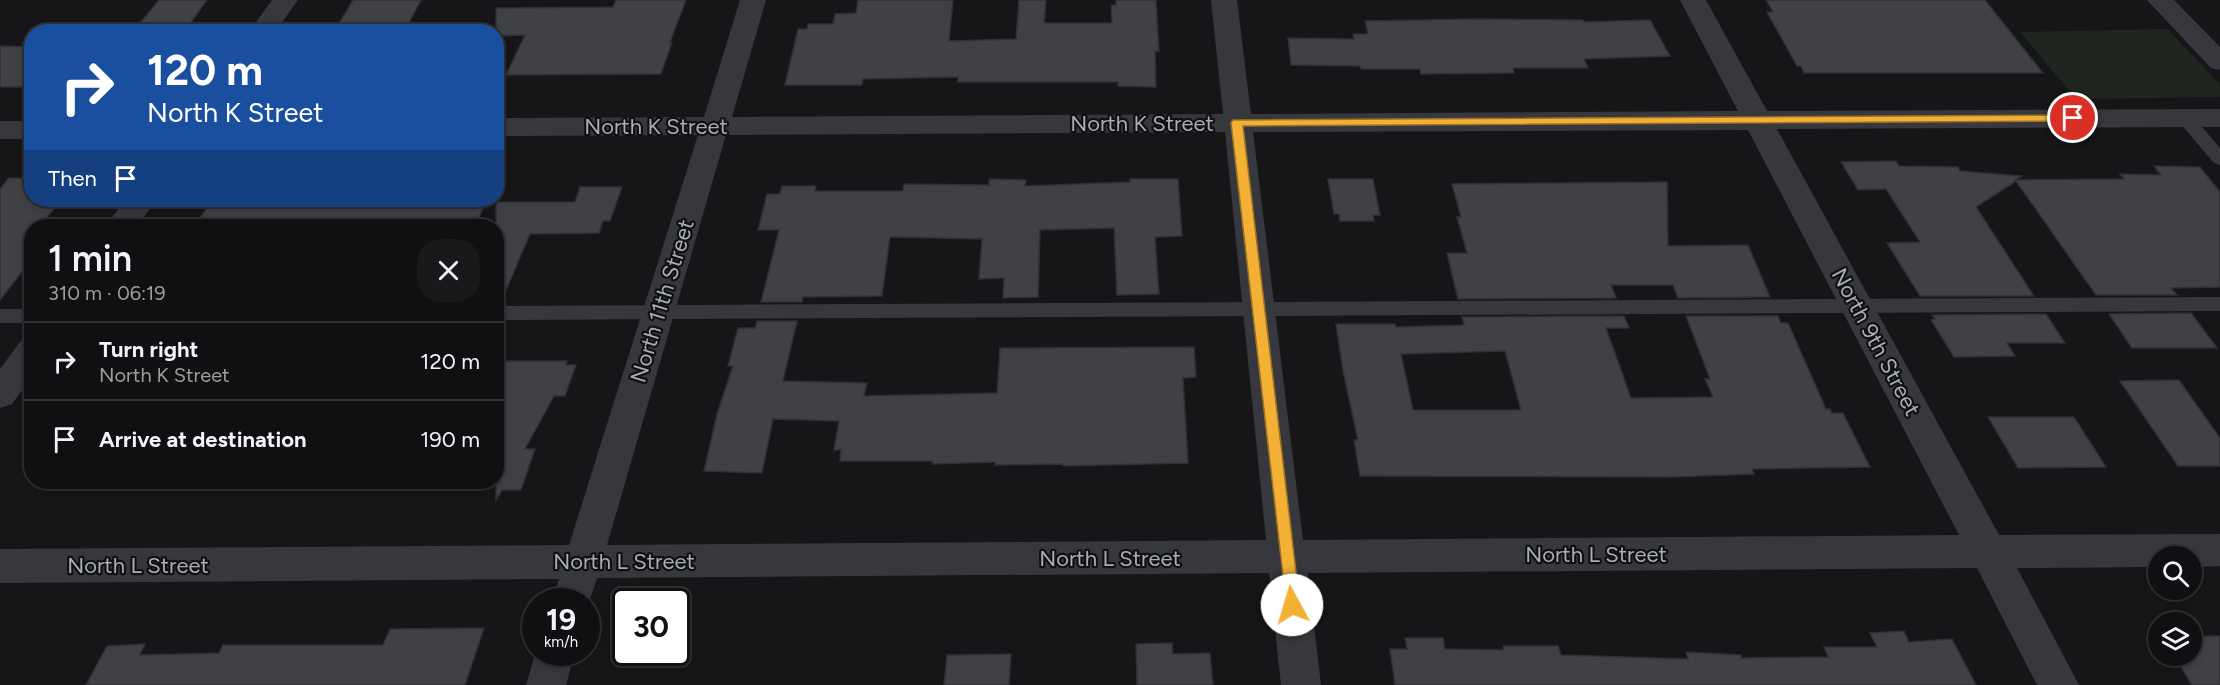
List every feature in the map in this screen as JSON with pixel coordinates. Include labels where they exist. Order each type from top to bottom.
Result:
[{"type":"street","points":[[268,24],[285,0]]},
{"type":"street","name":"North 11th Street","points":[[575,588],[753,0]]},
{"type":"street","points":[[1224,0],[1301,685]]},
{"type":"street","name":"North 9th Street","points":[[1693,0],[2059,685]]},
{"type":"street","points":[[2160,0],[2220,62]]},
{"type":"street","name":"North K Street","points":[[504,127],[2220,118]]},
{"type":"street","points":[[0,130],[24,130]]},
{"type":"street","points":[[126,219],[136,207]]},
{"type":"street","points":[[0,394],[24,362]]},
{"type":"street","name":"North L Street","points":[[0,566],[2220,550]]},
{"type":"street","points":[[546,685],[551,666]]},
{"type":"lane","points":[[2186,118],[2220,159]]},
{"type":"lane","points":[[504,314],[2220,304]]},
{"type":"lane","points":[[0,316],[24,316]]},
{"type":"shaded area","points":[[2167,29],[2220,84],[2220,97],[2076,99],[2020,32]]},
{"type":"building","points":[[159,0],[207,0],[190,24],[140,24]]},
{"type":"building","points":[[353,0],[421,0],[408,24],[339,24]]},
{"type":"building","points":[[616,0],[686,0],[661,74],[506,75],[525,35],[504,36],[504,24],[496,24],[496,8],[613,7]]},
{"type":"building","points":[[858,0],[953,0],[949,41],[1016,39],[1019,0],[1046,0],[1044,23],[1112,23],[1111,5],[1116,5],[1116,0],[1156,0],[1159,51],[1155,51],[1156,87],[1118,86],[1118,82],[958,82],[958,77],[863,79],[862,85],[785,85],[798,29],[807,29],[808,24],[833,24],[835,14],[856,13]]},
{"type":"building","points":[[1766,0],[1985,0],[2043,73],[1804,73],[1801,66],[1797,66],[1767,12],[1773,12]]},
{"type":"building","points":[[1583,20],[1584,22],[1650,20],[1670,56],[1584,59],[1588,68],[1513,68],[1514,73],[1421,74],[1420,69],[1361,69],[1360,66],[1291,65],[1288,38],[1354,39],[1353,34],[1368,34],[1365,21]]},
{"type":"building","points":[[0,46],[24,47],[24,87],[0,87]]},
{"type":"building","points":[[1896,161],[1899,166],[1958,167],[1960,171],[2022,176],[2016,180],[2124,179],[2120,174],[2161,175],[2154,166],[2200,167],[2220,192],[2220,287],[2171,288],[2177,295],[2096,295],[2016,181],[1976,207],[2034,296],[1920,296],[1887,243],[1920,242],[1886,189],[1858,190],[1841,162]]},
{"type":"building","points":[[9,178],[24,178],[24,207],[55,207],[46,219],[24,219],[24,269],[0,300],[0,189]]},
{"type":"building","points":[[989,179],[1026,180],[1025,186],[1130,182],[1130,179],[1178,179],[1182,236],[1155,237],[1159,294],[1117,295],[1114,228],[1040,230],[1038,297],[1003,298],[1004,278],[979,279],[982,239],[890,237],[882,296],[803,297],[802,302],[761,302],[779,230],[758,230],[767,194],[780,194],[782,186],[816,186],[815,191],[903,191],[904,184],[989,185]]},
{"type":"building","points":[[1328,179],[1373,179],[1380,215],[1373,215],[1374,221],[1340,221],[1339,214],[1334,214]]},
{"type":"building","points":[[1667,182],[1668,246],[1748,245],[1770,297],[1678,298],[1673,285],[1611,285],[1616,298],[1458,299],[1447,253],[1467,253],[1457,217],[1461,217],[1452,184]]},
{"type":"building","points":[[580,187],[622,187],[610,221],[603,221],[599,233],[530,234],[504,295],[504,219],[496,219],[496,207],[504,207],[504,202],[575,202]]},
{"type":"building","points":[[208,207],[484,207],[478,219],[199,219]]},
{"type":"building","points":[[2191,313],[2217,348],[2132,348],[2109,314]]},
{"type":"building","points":[[2046,314],[2065,343],[2007,343],[2015,356],[1954,357],[1931,320],[1935,319],[1932,315]]},
{"type":"building","points":[[1624,316],[1629,328],[1606,328],[1631,398],[1713,397],[1705,379],[1710,379],[1686,316],[1778,316],[1781,323],[1788,323],[1826,409],[1830,409],[1832,413],[1843,413],[1870,467],[1752,469],[1754,474],[1672,477],[1360,476],[1354,440],[1358,440],[1343,371],[1336,324],[1395,324],[1396,327],[1464,325],[1462,317]],"holes":[[[1505,351],[1521,410],[1413,410],[1401,354]]]},
{"type":"building","points":[[757,321],[797,321],[783,381],[867,383],[864,396],[997,393],[1000,348],[1194,347],[1196,377],[1183,378],[1188,463],[1063,466],[1063,464],[995,465],[995,462],[932,464],[933,461],[840,461],[841,450],[834,450],[839,421],[773,419],[762,473],[704,471],[717,414],[733,366],[728,366],[738,328],[755,328]]},
{"type":"building","points":[[504,361],[567,361],[566,365],[576,365],[565,396],[554,396],[525,449],[535,449],[521,490],[502,490],[496,500],[496,489],[504,489]]},
{"type":"building","points":[[2179,380],[2220,438],[2220,466],[2178,466],[2120,381]]},
{"type":"building","points":[[1988,417],[2074,417],[2106,467],[2018,468]]},
{"type":"building","points":[[484,628],[465,685],[86,685],[107,646],[145,644],[140,655],[219,653],[223,645],[383,645],[390,629]]},
{"type":"building","points":[[1904,631],[1909,642],[1952,639],[1976,685],[1395,685],[1390,649],[1407,649],[1405,638],[1443,638],[1445,649],[1504,650],[1503,646],[1558,646],[1561,655],[1688,659],[1686,652],[1741,655],[1742,658],[1828,657],[1824,647],[1877,647],[1870,633]]},
{"type":"building","points":[[2202,636],[2220,636],[2220,685],[2192,685],[2180,666],[2202,666]]},
{"type":"building","points":[[1172,643],[1173,654],[1210,653],[1213,685],[1137,685],[1136,644]]},
{"type":"building","points":[[1011,654],[1009,685],[944,685],[947,655]]},
{"type":"route","points":[[1292,605],[1237,123],[2073,118]]}]
